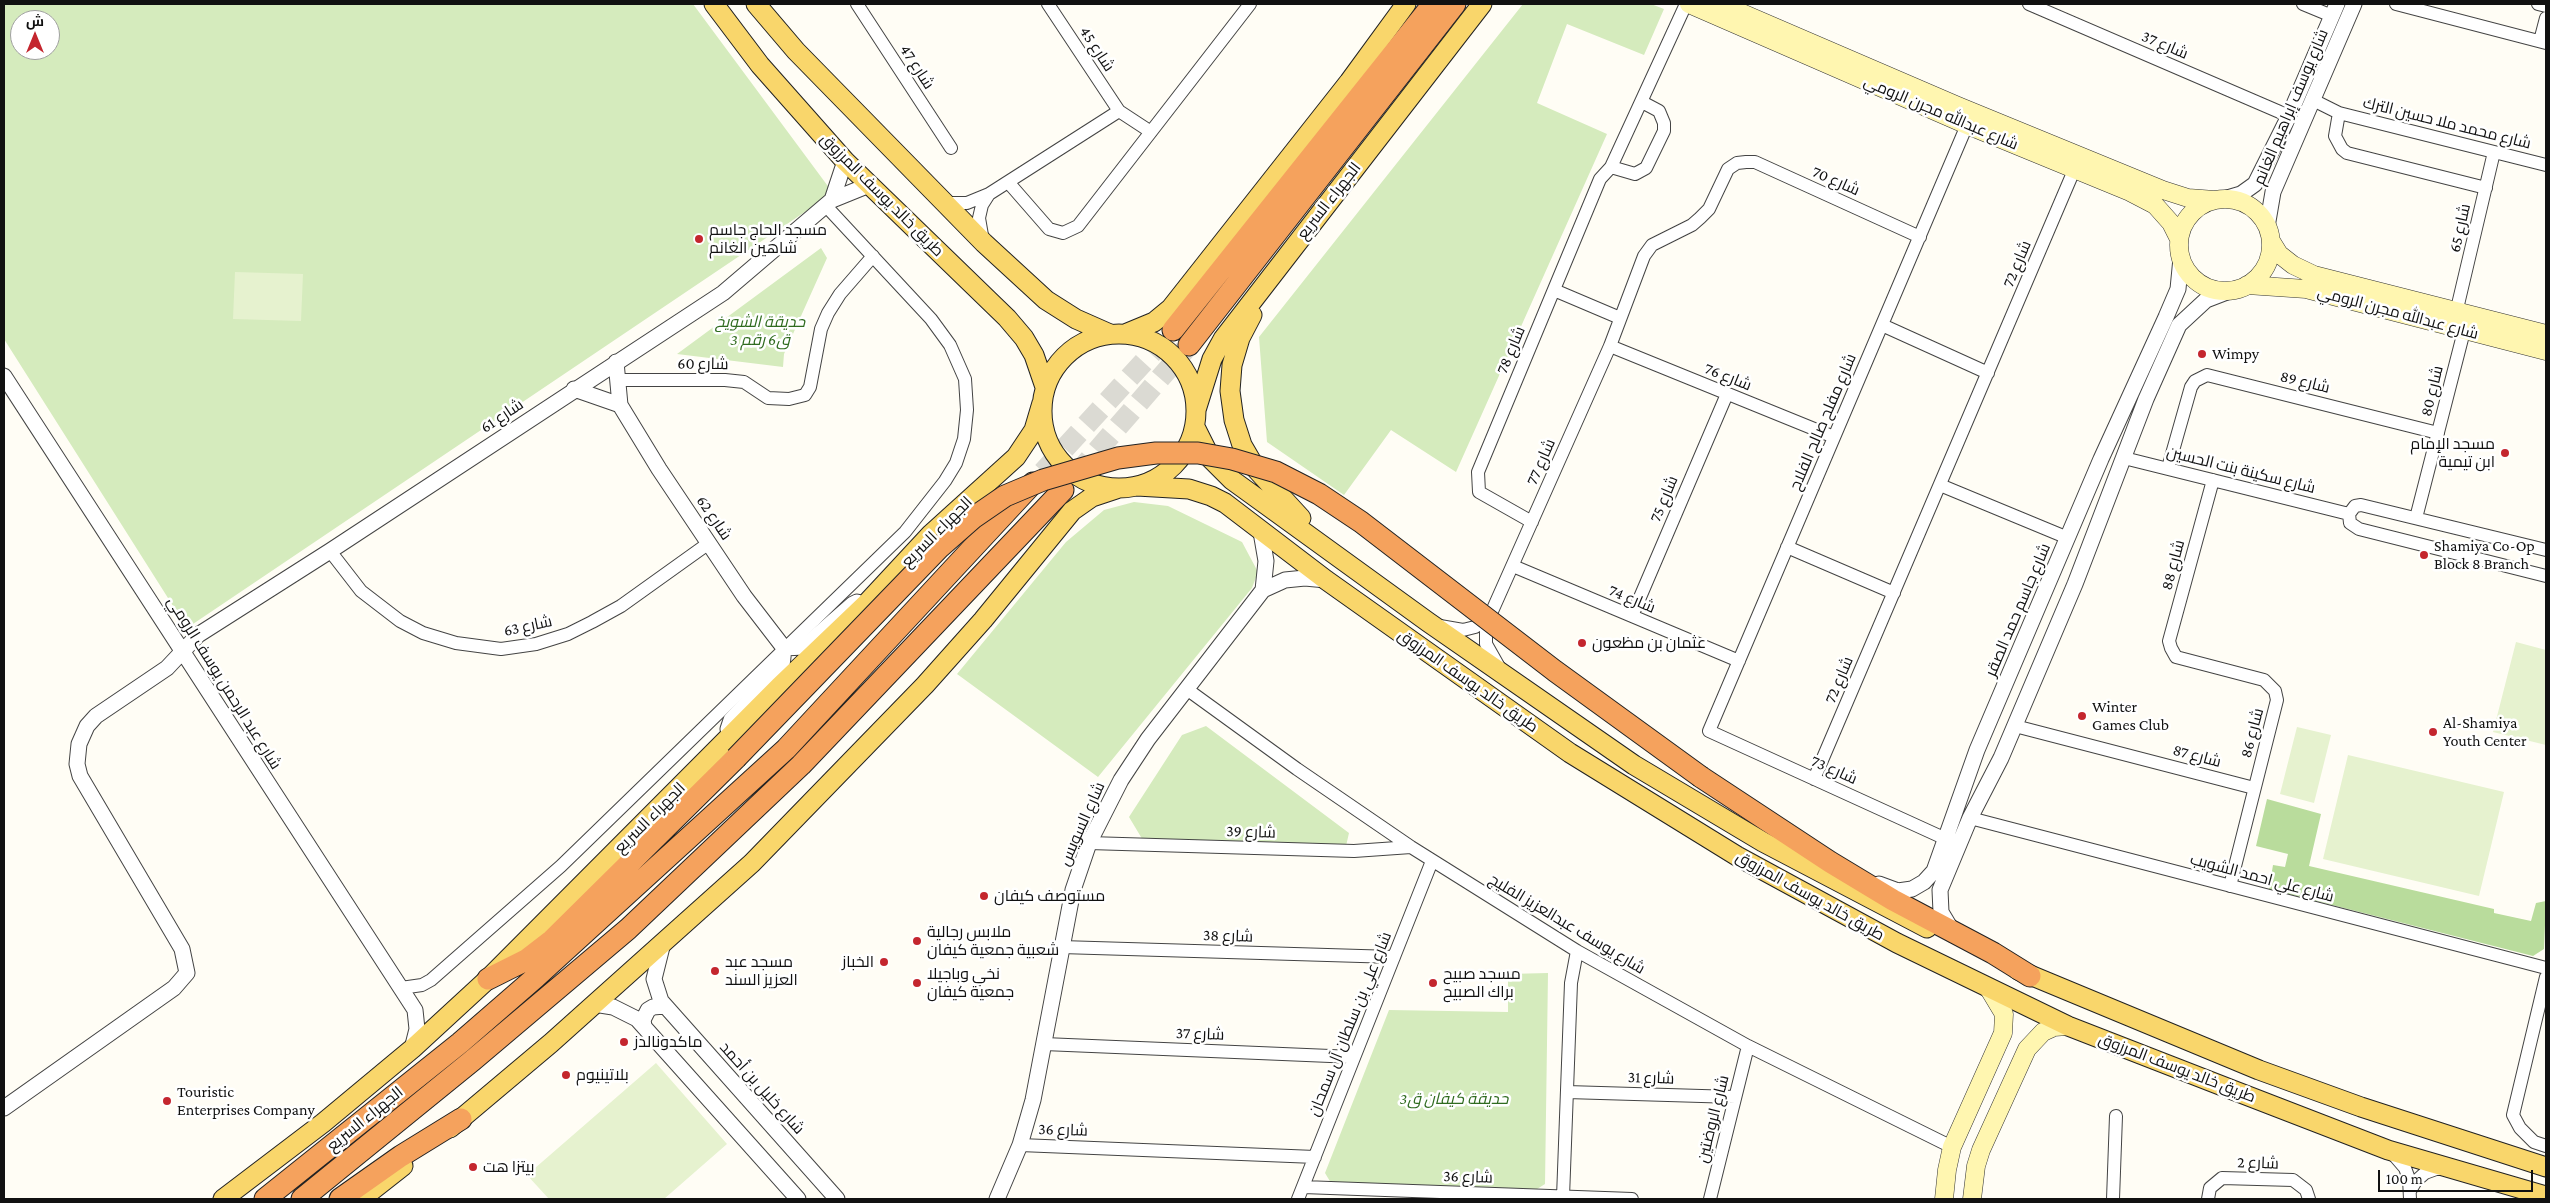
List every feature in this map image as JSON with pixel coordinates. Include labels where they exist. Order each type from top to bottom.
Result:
[{"type":"highway","points":[[1173,330],[1433,4]]},
{"type":"highway","name":"الجهراء السريع","points":[[1189,345],[1455,4]]},
{"type":"highway","points":[[488,979],[526,960],[552,940],[736,758],[940,547],[982,511],[1016,491],[1064,472],[1118,458],[1156,453],[1198,454],[1254,465],[1276,472],[1319,494],[1361,522],[1555,671],[1701,777],[1830,862],[1893,900],[1993,953],[2030,976]]},
{"type":"highway","name":"الجهراء السريع","points":[[265,1199],[460,1043],[536,977],[786,749],[1043,472]]},
{"type":"highway","name":"الجهراء السريع","points":[[302,1199],[473,1060],[635,922],[801,765],[1063,490]]},
{"type":"highway","points":[[340,1199],[401,1156],[461,1119]]},
{"type":"main road","name":"طريق خالد يوسف المرزوق","points":[[714,4],[760,65],[845,161],[1024,338],[1034,355],[1044,395]]},
{"type":"main road","points":[[361,1199],[461,1119],[594,1004],[752,863],[925,685],[983,620],[1072,511],[1092,497],[1154,480],[1174,464],[1189,444],[1196,418],[1194,393],[1180,364],[1156,343],[1117,334],[1076,319],[1046,300],[942,202],[796,51],[756,4]]},
{"type":"main road","points":[[1128,487],[1098,485],[1078,477],[1062,463],[1049,445],[1043,425],[1044,395],[1053,371],[1070,352],[1093,338],[1117,334],[1154,322],[1172,308],[1348,82],[1406,4]]},
{"type":"main road","name":"الجهراء السريع","points":[[1196,418],[1212,359],[1222,339],[1482,4]]},
{"type":"main road","name":"شارع عبدالله مجرن الرومي","points":[[1687,4],[1967,125],[2076,168],[2155,205],[2171,223],[2179,239]]},
{"type":"main road","name":"شارع عبدالله مجرن الرومي","points":[[1721,4],[2163,190],[2188,198],[2219,200]]},
{"type":"main road","points":[[2219,200],[2237,201],[2250,207],[2260,215],[2269,234],[2270,254],[2266,266],[2258,277],[2240,288],[2218,290],[2200,283],[2186,270],[2181,258],[2179,239],[2183,226],[2191,214],[2202,206],[2219,200]]},
{"type":"main road","name":"شارع عبدالله مجرن الرومي","points":[[2269,234],[2279,254],[2293,266],[2314,275],[2456,313],[2546,334]]},
{"type":"main road","points":[[1292,250],[1240,338],[1231,372],[1232,410],[1242,445],[1261,476],[1344,561]]},
{"type":"main road","name":"شارع عبدالله مجرن الرومي","points":[[2240,288],[2306,289],[2546,351]]},
{"type":"main road","name":"الجهراء السريع","points":[[222,1199],[323,1123],[412,1049],[488,979],[810,656],[865,606],[931,534],[1016,457],[1034,430],[1044,395]]},
{"type":"main road","name":"طريق خالد يوسف المرزوق","points":[[1196,418],[1211,459],[1227,476],[1428,622],[1634,765],[1821,874],[1906,919],[2030,976],[2191,1044],[2361,1107],[2546,1167]]},
{"type":"main road","name":"طريق خالد يوسف المرزوق","points":[[1128,487],[1181,488],[1205,493],[1224,503],[1326,580],[1570,753],[1737,856],[1842,915],[2068,1026],[2388,1150],[2546,1196]]},
{"type":"main road","points":[[1570,753],[1567,747],[1568,742],[1575,738],[1643,781],[1707,809]]},
{"type":"main road","points":[[1946,1198],[1952,1147],[2003,1033],[2005,1022],[2001,1006],[1989,988]]},
{"type":"main road","points":[[1970,1198],[1981,1150],[2027,1049],[2035,1039],[2054,1027],[2068,1026]]},
{"type":"main road","points":[[1987,1067],[2000,1066],[2006,1069],[2013,1081]]},
{"type":"main road","points":[[2230,1089],[2278,1101],[2354,1129],[2362,1128],[2368,1122],[2367,1115],[2361,1107]]},
{"type":"street","name":"شارع 47","points":[[856,4],[951,148]]},
{"type":"street","name":"شارع 45","points":[[1048,4],[1119,111]]},
{"type":"street","points":[[1008,182],[1049,229],[1055,232],[1069,232],[1085,220],[1250,4]]},
{"type":"street","name":"شارع 78","points":[[1532,522],[1484,497],[1479,492],[1478,472],[1600,180],[1611,167],[1687,4]]},
{"type":"street","name":"شارع 37","points":[[2029,4],[2289,116]]},
{"type":"street","points":[[2303,4],[2334,10]]},
{"type":"street","name":"شارع يوسف إبراهيم الغانم","points":[[2269,234],[2273,192],[2354,4]]},
{"type":"street","points":[[2396,4],[2543,42],[2546,18]]},
{"type":"street","points":[[2538,4],[2546,6]]},
{"type":"street","name":"شارع يوسف إبراهيم الغانم","points":[[2219,200],[2241,194],[2255,184],[2289,116],[2334,10]]},
{"type":"street","name":"شارع محمد ملا حسين الترك","points":[[2313,100],[2340,113],[2546,165]]},
{"type":"street","points":[[1611,167],[1635,174],[1646,168],[1664,131],[1664,123],[1658,111],[1642,102]]},
{"type":"street","points":[[942,202],[966,203],[989,194],[1119,111],[1151,132]]},
{"type":"street","name":"شارع محمد ملا حسين الترك","points":[[2340,113],[2335,136],[2342,149],[2347,153],[2486,188]]},
{"type":"street","name":"شارع مفلح صالح الفلاح","points":[[1708,731],[1967,125]]},
{"type":"street","name":"شارع 65","points":[[2456,313],[2494,152]]},
{"type":"street","points":[[845,161],[829,203],[873,256]]},
{"type":"street","name":"شارع 70","points":[[1737,163],[1755,162],[1920,237]]},
{"type":"street","name":"شارع 77","points":[[1509,678],[1488,650],[1485,632],[1488,618],[1513,566],[1610,346],[1644,256],[1659,240],[1692,225],[1709,209],[1728,169],[1737,163]]},
{"type":"street","name":"شارع 72","points":[[1814,779],[2076,168]]},
{"type":"street","name":"شارع 61","points":[[4,1108],[174,988],[187,972],[182,949],[80,776],[77,754],[83,734],[96,716],[167,668],[198,635],[330,551],[738,282],[829,203],[869,185]]},
{"type":"street","points":[[984,243],[979,231],[979,218],[982,205],[989,194]]},
{"type":"street","name":"شارع 60","points":[[618,380],[725,380],[744,382],[768,398],[789,399],[805,395],[810,387],[821,329],[828,313],[840,294],[873,256]]},
{"type":"street","name":"الجهراء السريع","points":[[401,988],[422,985],[431,980],[561,866],[784,648],[906,532],[945,481],[956,463],[964,439],[967,410],[965,379],[950,345],[931,319],[873,256]]},
{"type":"street","name":"شارع جاسم حمد الصقر","points":[[1830,862],[1898,891],[1912,889],[1924,882],[1934,871],[1977,750],[2082,504],[2178,289],[2181,258]]},
{"type":"street","points":[[1954,933],[1941,912],[1940,890],[1970,818],[2015,726],[2103,512],[2146,399],[2180,325],[2206,300],[2240,288]]},
{"type":"street","points":[[1554,290],[1620,318]]},
{"type":"street","points":[[1882,325],[1988,373]]},
{"type":"street","name":"شارع 80","points":[[2416,518],[2464,331]]},
{"type":"street","name":"شارع 76","points":[[1610,346],[1834,437]]},
{"type":"street","name":"شارع 62","points":[[616,362],[620,405],[659,469],[744,596],[784,648]]},
{"type":"street","name":"شارع 89","points":[[2168,468],[2191,387],[2195,381],[2207,375],[2438,433]]},
{"type":"street","name":"شارع عبد الرحمن يوسف الرومي","points":[[4,376],[415,1010]]},
{"type":"street","points":[[574,389],[620,405]]},
{"type":"street","name":"شارع 75","points":[[1632,616],[1727,394]]},
{"type":"street","name":"شارع سكينة بنت الحسين","points":[[2124,458],[2349,514]]},
{"type":"street","name":"شارع 88","points":[[2176,657],[2169,641],[2213,480]]},
{"type":"street","points":[[1940,485],[2068,538]]},
{"type":"street","points":[[2082,504],[2088,498],[2098,498],[2104,505],[2103,512]]},
{"type":"street","points":[[2546,550],[2361,504],[2355,506],[2349,514],[2350,523],[2359,529],[2546,576]]},
{"type":"street","points":[[1261,532],[1266,561],[1263,590]]},
{"type":"street","name":"شارع 63","points":[[330,551],[361,591],[400,622],[423,633],[456,643],[501,649],[536,644],[568,634],[592,622],[621,606],[709,543]]},
{"type":"street","points":[[1787,547],[1894,593]]},
{"type":"street","name":"شارع 74","points":[[1513,566],[1738,660]]},
{"type":"street","name":"شارع السويس","points":[[997,1199],[1020,1145],[1033,1100],[1073,890],[1090,843],[1120,780],[1148,739],[1188,690],[1263,590],[1285,580],[1305,578],[1326,580]]},
{"type":"street","points":[[732,736],[728,729],[731,720],[782,666],[784,648],[804,647],[853,604],[857,602],[865,606]]},
{"type":"street","points":[[1428,622],[1450,630],[1463,630],[1475,627],[1488,618]]},
{"type":"street","name":"شارع 86","points":[[2176,657],[2264,680],[2275,691],[2276,708],[2230,886]]},
{"type":"street","name":"شارع يوسف عبدالعزيز الفليج","points":[[1188,690],[1411,848],[1577,951],[1748,1046],[1952,1147]]},
{"type":"street","name":"شارع 87","points":[[2015,726],[2254,788]]},
{"type":"street","name":"شارع 73","points":[[1708,731],[1946,839]]},
{"type":"street","points":[[1977,750],[1977,758],[1982,766],[1993,765],[2001,758]]},
{"type":"street","name":"شارع علي احمد الشويب","points":[[1970,818],[2546,968]]},
{"type":"street","name":"39 شارع","points":[[1090,843],[1354,851],[1411,848]]},
{"type":"street","name":"شارع علي بن سلطان آل سمحان","points":[[1298,1199],[1432,861]]},
{"type":"street","name":"شارع خليل بن أحمد","points":[[663,943],[654,979],[657,994],[665,1006],[837,1199]]},
{"type":"street","name":"شارع 38","points":[[1062,947],[1394,957]]},
{"type":"street","points":[[1563,1197],[1570,983],[1577,951]]},
{"type":"street","points":[[2546,977],[2513,1115],[2520,1128],[2534,1142],[2546,1146]]},
{"type":"street","points":[[594,1004],[622,1010],[644,1026],[798,1199]]},
{"type":"street","points":[[644,1026],[648,1010],[653,1007],[665,1006]]},
{"type":"street","points":[[415,1010],[429,1018],[437,1019],[454,1011]]},
{"type":"street","points":[[412,1049],[417,1030],[415,1010]]},
{"type":"street","name":"شارع 37","points":[[1044,1044],[1354,1057]]},
{"type":"street","name":"شارع الروضتين","points":[[1710,1199],[1748,1046]]},
{"type":"street","name":"شارع 31","points":[[1567,1092],[1735,1096]]},
{"type":"street","points":[[2113,1199],[2116,1116]]},
{"type":"street","name":"شارع 36","points":[[1020,1145],[1315,1157]]},
{"type":"street","points":[[2388,1150],[2406,1168],[2410,1195]]},
{"type":"street","points":[[2410,1195],[2416,1181],[2425,1173],[2436,1169],[2448,1169]]},
{"type":"street","name":"شارع 2","points":[[2208,1199],[2210,1188],[2222,1178],[2293,1180],[2306,1190],[2309,1199]]},
{"type":"street","name":"شارع 36","points":[[1303,1187],[1530,1197],[1632,1199]]},
{"type":"green space","points":[[4,4],[693,4],[833,193],[187,628],[4,339]]},
{"type":"green space","points":[[1523,4],[1651,4],[1664,9],[1644,55],[1567,24],[1537,103],[1607,134],[1456,472],[1391,430],[1344,495],[1267,442],[1259,337]]},
{"type":"green space","name":"حديقة الشويخ ق6 رقم 3","points":[[821,248],[827,258],[784,354],[783,367],[677,354]]},
{"type":"green space","points":[[235,272],[303,274],[301,321],[233,319]]},
{"type":"green space","points":[[1134,502],[1168,506],[1242,542],[1258,572],[1252,588],[1098,777],[957,674],[1066,542],[1104,510]]},
{"type":"green space","points":[[2516,642],[2546,650],[2546,745],[2493,732]]},
{"type":"green space","points":[[1206,726],[1349,833],[1346,846],[1144,842],[1129,817],[1182,735]]},
{"type":"green space","points":[[2297,727],[2331,735],[2314,803],[2280,794]]},
{"type":"green space","points":[[2348,755],[2504,792],[2479,896],[2323,859]]},
{"type":"green space","points":[[2267,799],[2321,814],[2309,866],[2494,909],[2494,913],[2531,921],[2536,903],[2546,901],[2544,949],[2533,956],[2269,889],[2273,865],[2285,867],[2288,854],[2256,846]]},
{"type":"green space","name":"حديقة كيفان ق3","points":[[1548,973],[1545,1184],[1534,1191],[1331,1183],[1325,1173],[1389,1010],[1508,1012],[1508,974]]},
{"type":"green space","points":[[656,1063],[727,1144],[664,1199],[549,1199],[527,1175]]},
{"type":"tunnel","points":[[1043,472],[1173,330]]},
{"type":"tunnel","points":[[1076,475],[1189,345]]},
{"type":"place","name":"مسجد الحاج جاسم شاهين الغانم","points":[[699,239]]},
{"type":"place","name":"Wimpy","points":[[2202,354]]},
{"type":"place","name":"مسجد الإمام ابن تيمية","points":[[2505,453]]},
{"type":"place","name":"Shamiya Co-Op Block 8 Branch","points":[[2424,555]]},
{"type":"place","name":"عثمان بن مظعون","points":[[1582,643]]},
{"type":"place","name":"Winter Games Club","points":[[2082,716]]},
{"type":"place","name":"Al-Shamiya Youth Center","points":[[2433,732]]},
{"type":"place","name":"مستوصف كيفان","points":[[984,896]]},
{"type":"place","name":"ملابس رجالية شعبية جمعية كيفان","points":[[917,941]]},
{"type":"place","name":"الخباز","points":[[884,962]]},
{"type":"place","name":"مسجد عبد العزيز السند","points":[[715,971]]},
{"type":"place","name":"نخي وباجيلا جمعية كيفان","points":[[917,983]]},
{"type":"place","name":"مسجد صبيح براك الصبيح","points":[[1433,983]]},
{"type":"place","name":"ماكدونالدز","points":[[624,1042]]},
{"type":"place","name":"بلاتينيوم","points":[[566,1075]]},
{"type":"place","name":"Touristic Enterprises Company","points":[[167,1101]]},
{"type":"place","name":"بيتزا هت","points":[[473,1167]]}]
